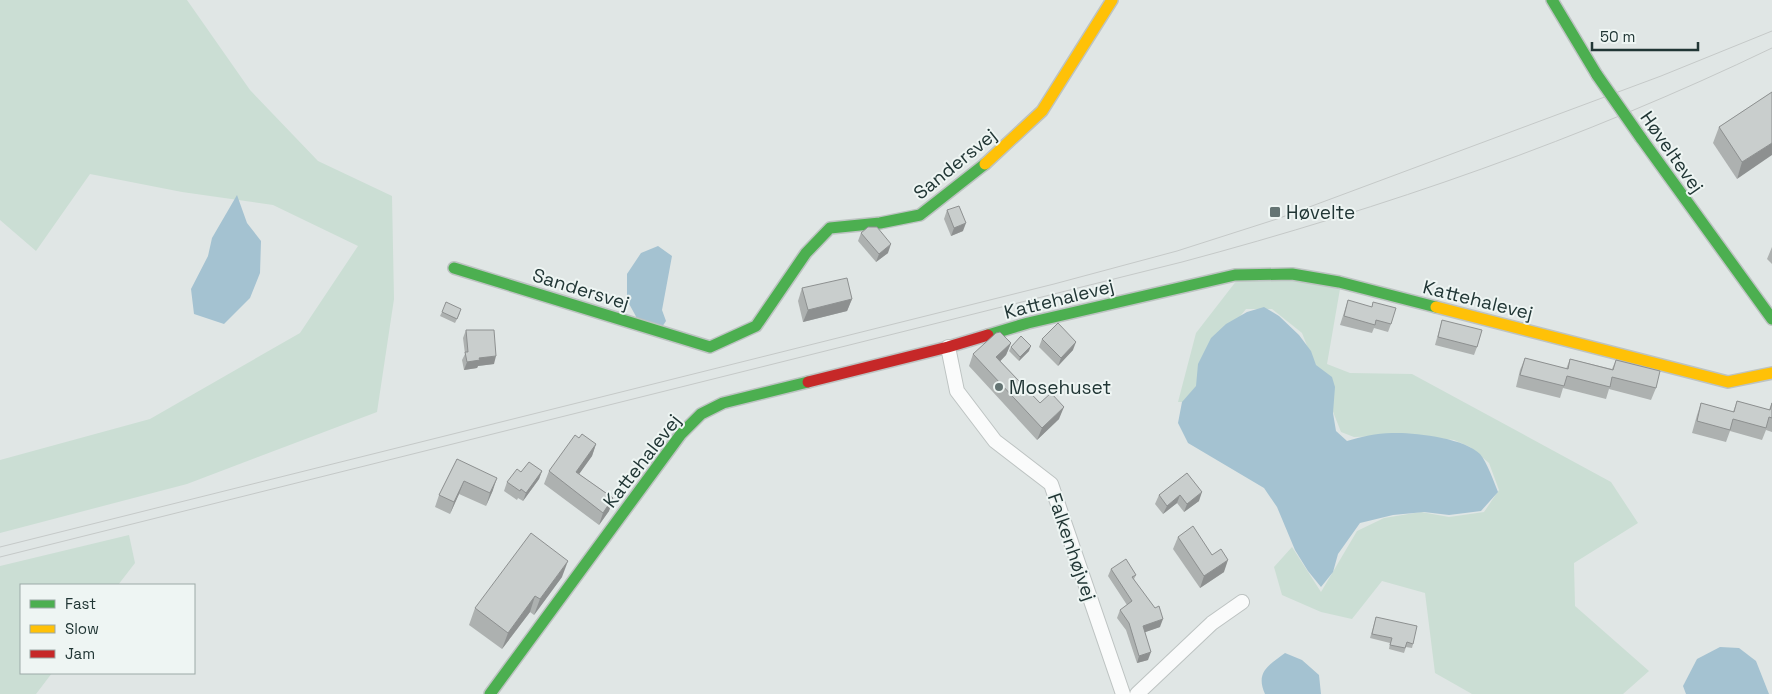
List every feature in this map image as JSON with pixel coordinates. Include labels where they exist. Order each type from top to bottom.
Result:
[{"type":"street","name":"Sandersvej","points":[[454,268],[710,347],[756,326],[806,253],[830,228],[880,223],[920,215],[978,171],[1042,112],[1112,0]]},
{"type":"street","name":"Høveltevej","points":[[1552,0],[1597,75],[1772,319]]},
{"type":"street","name":"Kattehalevej","points":[[490,694],[682,434],[701,414],[723,403],[948,347],[1028,323],[1235,275],[1292,274],[1339,282],[1728,382],[1772,373]]},
{"type":"street","name":"Falkenhøjvej","points":[[948,347],[957,391],[995,441],[1051,484],[1123,694]]},
{"type":"street","points":[[1137,694],[1212,623],[1242,602]]},
{"type":"green space","points":[[0,0],[187,0],[250,90],[318,161],[392,196],[394,299],[377,412],[187,484],[0,533],[0,460],[150,419],[300,333],[358,246],[273,205],[182,192],[90,174],[36,251],[0,220]]},
{"type":"green space","points":[[1244,271],[1340,289],[1327,364],[1350,373],[1412,374],[1611,482],[1638,523],[1574,563],[1575,606],[1649,671],[1623,694],[1472,694],[1435,673],[1425,593],[1382,581],[1352,619],[1321,612],[1282,595],[1274,567],[1292,547],[1321,592],[1357,531],[1384,518],[1421,512],[1449,517],[1484,512],[1499,490],[1489,463],[1470,447],[1454,440],[1412,435],[1354,437],[1341,432],[1302,333],[1272,309],[1246,309],[1201,364],[1196,402],[1178,402],[1196,333]]},
{"type":"green space","points":[[129,535],[135,563],[119,584],[20,584],[20,674],[51,674],[36,694],[0,694],[0,566]]},
{"type":"water","points":[[237,195],[247,223],[261,241],[260,273],[250,298],[224,324],[194,314],[191,289],[208,256],[212,238]]},
{"type":"water","points":[[658,246],[672,256],[662,310],[666,321],[662,327],[639,322],[627,300],[627,274],[641,253]]},
{"type":"water","points":[[1264,307],[1279,316],[1299,335],[1311,351],[1316,365],[1332,377],[1335,387],[1333,413],[1336,431],[1347,441],[1374,434],[1401,433],[1438,437],[1463,444],[1473,448],[1483,458],[1498,492],[1481,511],[1449,515],[1424,512],[1393,515],[1360,523],[1338,554],[1333,572],[1321,587],[1295,550],[1277,507],[1264,488],[1188,443],[1178,423],[1182,402],[1196,386],[1198,364],[1211,338],[1226,324],[1247,312]]},
{"type":"water","points":[[1720,647],[1739,648],[1756,661],[1769,694],[1686,694],[1683,686],[1697,659]]},
{"type":"water","points":[[1285,653],[1302,660],[1319,675],[1321,694],[1265,694],[1262,680],[1265,670]]},
{"type":"building","points":[[1772,92],[1772,143],[1742,162],[1719,127]]},
{"type":"building","points":[[959,206],[966,223],[954,228],[947,210]]},
{"type":"building","points":[[868,227],[877,227],[891,244],[879,254],[861,233]]},
{"type":"building","points":[[847,278],[852,299],[808,310],[802,288]]},
{"type":"building","points":[[1348,300],[1372,307],[1373,302],[1396,308],[1391,324],[1376,320],[1375,325],[1344,316]]},
{"type":"building","points":[[446,302],[461,309],[457,319],[442,312]]},
{"type":"building","points":[[1442,320],[1482,330],[1477,347],[1438,337]]},
{"type":"building","points":[[1058,323],[1076,342],[1061,358],[1042,339]]},
{"type":"building","points":[[466,330],[494,330],[496,356],[467,362],[465,352],[468,352]]},
{"type":"building","points":[[1000,332],[1011,343],[996,357],[1040,403],[1051,393],[1064,407],[1042,428],[973,354],[996,333]]},
{"type":"building","points":[[1021,336],[1031,346],[1020,357],[1011,347]]},
{"type":"building","points":[[1525,358],[1568,369],[1570,359],[1613,370],[1616,360],[1660,371],[1656,388],[1612,377],[1610,387],[1567,376],[1564,386],[1520,375]]},
{"type":"building","points":[[1737,401],[1770,410],[1772,403],[1772,418],[1769,417],[1766,428],[1733,419],[1730,430],[1697,421],[1701,403],[1734,412]]},
{"type":"building","points":[[582,434],[596,444],[576,472],[613,498],[603,513],[549,471],[575,435],[579,438]]},
{"type":"building","points":[[457,459],[497,478],[490,493],[464,481],[454,502],[439,495]]},
{"type":"building","points":[[529,462],[542,471],[526,493],[507,482],[517,469],[521,472]]},
{"type":"building","points":[[1187,473],[1202,492],[1187,504],[1180,495],[1167,506],[1159,495]]},
{"type":"building","points":[[1193,526],[1212,555],[1221,549],[1228,560],[1204,576],[1178,537]]},
{"type":"building","points":[[531,533],[568,561],[540,599],[535,596],[508,633],[475,608]]},
{"type":"building","points":[[1126,559],[1136,575],[1132,577],[1155,608],[1159,606],[1163,619],[1143,626],[1151,652],[1139,656],[1129,623],[1120,610],[1132,601],[1111,569]]},
{"type":"building","points":[[1376,617],[1417,626],[1413,644],[1407,642],[1405,648],[1390,645],[1392,638],[1372,634]]},
{"type":"tram line","points":[[0,547],[1054,284],[1177,251],[1277,219],[1661,76],[1772,31]]},
{"type":"tram line","points":[[0,557],[1182,262],[1258,241],[1408,195],[1482,169],[1628,112],[1772,48]]},
{"type":"traffic: fast","points":[[1552,0],[1597,75]]},
{"type":"traffic: fast","points":[[1597,75],[1641,138]]},
{"type":"traffic: fast","points":[[1641,138],[1772,319]]},
{"type":"traffic: fast","points":[[454,268],[710,347],[756,326],[806,253],[830,228],[880,223],[920,215],[985,164]]},
{"type":"traffic: fast","points":[[988,335],[1028,323],[1235,275],[1292,274],[1339,282],[1436,307]]},
{"type":"traffic: fast","points":[[490,694],[681,434],[701,414],[723,403],[808,382]]},
{"type":"traffic: slow","points":[[985,164],[1042,111],[1112,0]]},
{"type":"traffic: slow","points":[[1436,307],[1728,382],[1772,373]]},
{"type":"traffic: jam","points":[[808,382],[948,347],[988,335]]},
{"type":"place","name":"Høvelte","points":[[1275,212]]},
{"type":"place","name":"Mosehuset","points":[[999,387]]}]
